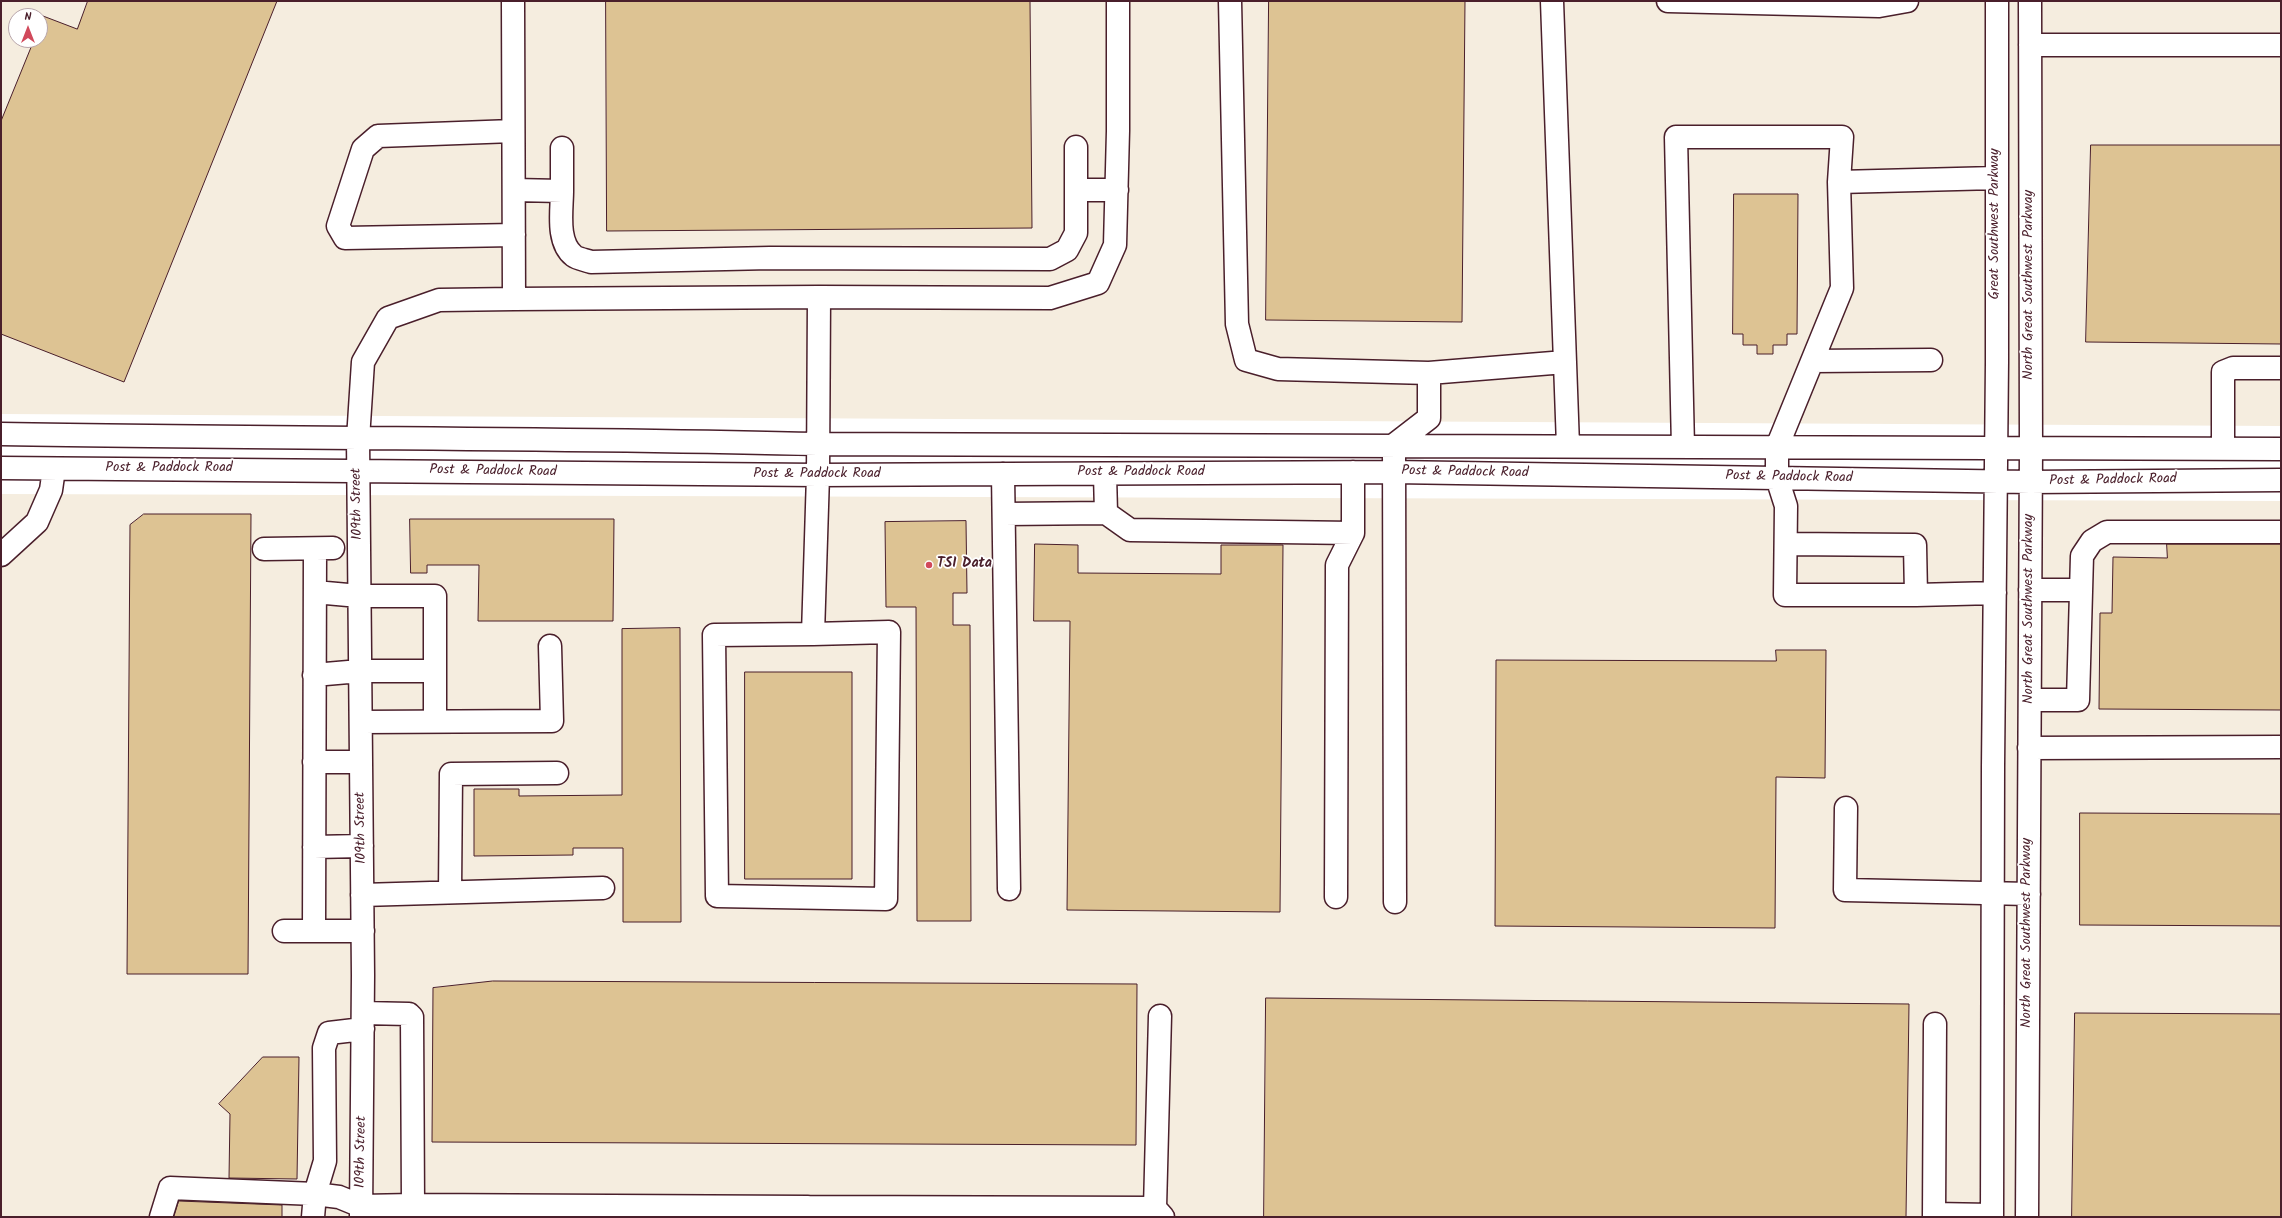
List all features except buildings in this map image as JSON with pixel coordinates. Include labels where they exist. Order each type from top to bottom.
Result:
[{"type":"street","points":[[513,1],[514,299]]},
{"type":"street","name":"109th Street","points":[[361,1211],[363,931],[358,439],[363,362],[388,318],[439,300],[819,297],[1050,298],[1098,283],[1115,245],[1117,190],[1118,1]]},
{"type":"street","points":[[1230,1],[1237,324],[1246,360],[1278,369],[1429,373],[1565,362]]},
{"type":"street","points":[[1552,1],[1568,446]]},
{"type":"street","points":[[1668,1],[1879,6],[1907,1]]},
{"type":"street","name":"Great Southwest Parkway","points":[[1996,448],[1997,1]]},
{"type":"street","name":"North Great Southwest Parkway","points":[[2027,1217],[2031,448],[2030,1]]},
{"type":"street","points":[[2030,45],[2281,46]]},
{"type":"street","points":[[513,131],[378,136],[363,149],[338,226],[345,238],[514,235]]},
{"type":"street","points":[[1683,447],[1676,137],[1842,137],[1839,182],[1842,288],[1777,447],[1777,478],[1786,506],[1785,595],[1916,595],[1995,593]]},
{"type":"street","points":[[562,148],[562,236],[567,250],[575,257],[591,262],[770,258],[1050,259],[1067,250],[1076,233],[1076,147]]},
{"type":"street","points":[[1839,182],[1996,178]]},
{"type":"street","points":[[514,190],[562,191]]},
{"type":"street","points":[[1076,190],[1117,190]]},
{"type":"street","points":[[813,634],[818,475],[819,297]]},
{"type":"street","points":[[1813,361],[1932,360]]},
{"type":"street","points":[[2223,449],[2223,372],[2233,368],[2281,368]]},
{"type":"street","points":[[1395,902],[1394,445],[1429,418],[1429,373]]},
{"type":"street","name":"Post & Paddock Road","points":[[1,434],[358,439],[651,440],[818,444],[2281,449]]},
{"type":"street","points":[[1935,1024],[1934,1216],[1992,1216],[1996,448]]},
{"type":"street","name":"Post & Paddock Road","points":[[1,468],[818,475],[1394,472],[2030,482],[2281,480]]},
{"type":"street","points":[[1,555],[37,522],[51,490],[54,469]]},
{"type":"street","points":[[1336,897],[1337,565],[1353,533],[1353,472]]},
{"type":"street","points":[[1003,474],[1009,889]]},
{"type":"street","points":[[1105,474],[1106,512]]},
{"type":"street","points":[[1004,514],[1106,512],[1130,530],[1353,533]]},
{"type":"street","points":[[2030,700],[2078,700],[2082,556],[2092,541],[2107,532],[2281,532]]},
{"type":"street","points":[[1786,544],[1915,545],[1916,595]]},
{"type":"street","points":[[264,549],[324,549],[315,592],[314,931]]},
{"type":"street","points":[[2030,590],[2081,590]]},
{"type":"street","points":[[315,592],[359,596],[435,596],[435,721]]},
{"type":"street","points":[[889,632],[886,899],[716,896],[714,635],[813,634],[889,632]]},
{"type":"street","points":[[360,722],[552,721],[550,646]]},
{"type":"street","points":[[314,675],[360,671],[435,671]]},
{"type":"street","points":[[2029,748],[2281,747]]},
{"type":"street","points":[[314,762],[361,762]]},
{"type":"street","points":[[450,892],[451,774],[556,773]]},
{"type":"street","points":[[1846,808],[1845,890],[2029,894]]},
{"type":"street","points":[[314,847],[362,846]]},
{"type":"street","points":[[362,895],[603,888]]},
{"type":"street","points":[[284,931],[363,931]]},
{"type":"street","points":[[314,1217],[315,1194],[325,1161],[324,1048],[329,1033],[363,1021],[409,1014],[412,1017],[413,1211]]},
{"type":"street","points":[[161,1217],[170,1188],[315,1194],[339,1197],[361,1211],[1159,1213],[1160,1016]]},
{"type":"shaded area","points":[[1,1],[2281,1],[2281,426],[1,414]]},
{"type":"shaded area","points":[[1,494],[2281,501],[2281,1217],[1,1217]]},
{"type":"place","name":"TSI Data","points":[[929,565]]}]
